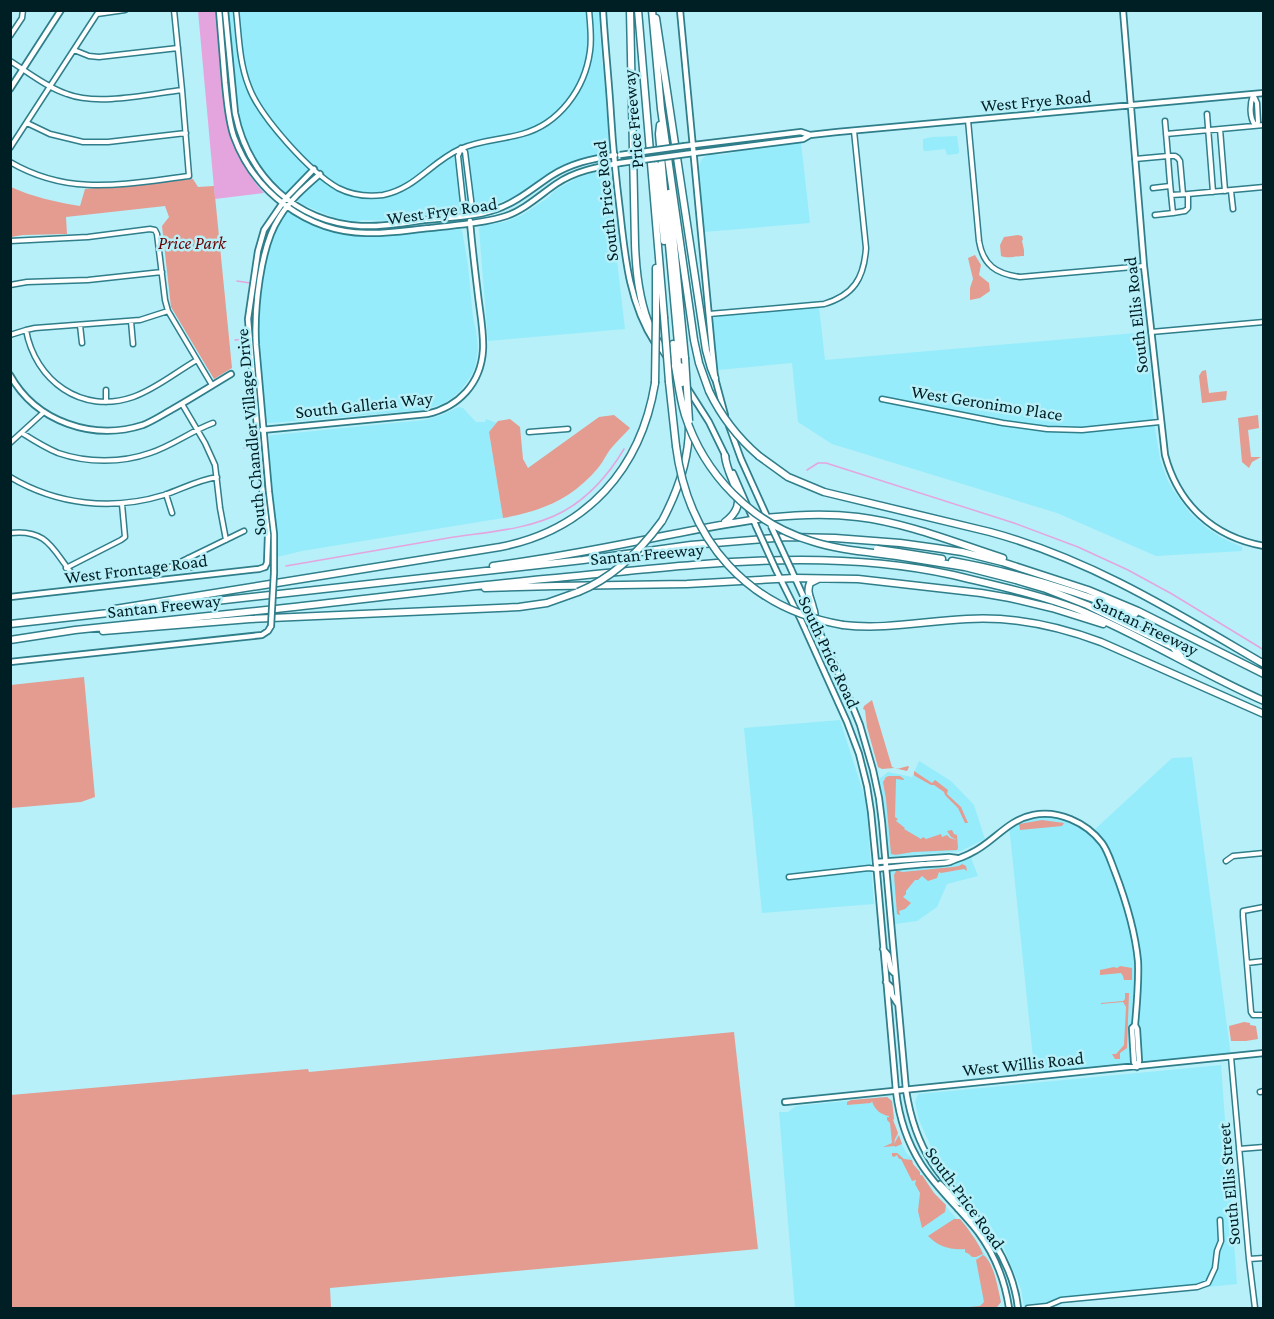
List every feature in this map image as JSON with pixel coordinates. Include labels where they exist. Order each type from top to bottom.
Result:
[{"type":"highway","points":[[630,10],[636,250],[639,286],[650,327],[681,379]]},
{"type":"highway","name":"Price Freeway","points":[[638,10],[656,225]]},
{"type":"highway","points":[[653,10],[706,350],[715,378]]},
{"type":"highway","name":"Price Freeway","points":[[653,10],[661,109]]},
{"type":"highway","points":[[661,109],[659,134],[678,366]]},
{"type":"highway","points":[[22,638],[204,622],[519,607],[547,603],[578,592],[599,582],[627,561],[646,542],[662,520],[676,492],[689,442],[685,358],[661,109]]},
{"type":"highway","points":[[661,109],[699,363],[709,391],[726,420],[740,438],[759,456],[788,477],[824,492],[983,530],[1065,557],[1153,599],[1263,664]]},
{"type":"highway","points":[[648,111],[678,366],[685,402],[702,446],[722,477],[750,504],[778,523],[810,537],[965,567],[1059,594],[1103,612],[1173,647],[1184,660]]},
{"type":"highway","points":[[656,225],[669,382],[681,476],[696,518],[713,547],[730,567],[758,591],[782,606],[820,621],[843,625],[880,627],[969,619],[1042,624],[1101,642],[1263,714]]},
{"type":"highway","points":[[72,617],[500,547],[536,537],[584,510],[618,475],[637,445],[650,410],[655,382],[656,225]]},
{"type":"highway","points":[[723,524],[733,516],[739,505],[737,493],[726,467],[725,456]]},
{"type":"highway","points":[[419,578],[458,570],[559,557],[754,519],[841,515],[882,521],[922,531],[1064,578],[1088,590]]},
{"type":"highway","name":"Santan Freeway","points":[[10,624],[583,560],[691,545],[787,537],[866,540],[963,552],[1088,590],[1138,611],[1263,674]]},
{"type":"highway","points":[[897,554],[966,563],[1013,575],[1066,590],[1161,623]]},
{"type":"highway","name":"Santan Freeway","points":[[10,640],[127,624],[681,566],[792,559],[842,561],[950,575],[1074,608],[1121,628],[1263,701]]},
{"type":"highway","points":[[446,590],[687,584],[780,578],[878,580],[1010,598],[1121,628]]},
{"type":"highway","points":[[815,623],[808,590],[813,580],[823,578]]},
{"type":"street","points":[[10,36],[22,18],[23,10]]},
{"type":"street","points":[[10,89],[61,10]]},
{"type":"street","points":[[10,148],[97,14],[125,10]]},
{"type":"street","points":[[10,162],[53,180],[89,186],[189,176],[174,10]]},
{"type":"street","points":[[219,10],[229,119],[234,137],[241,154],[261,184],[284,205]]},
{"type":"street","points":[[225,10],[234,104],[239,130],[258,170],[288,200]]},
{"type":"street","points":[[236,10],[240,53],[252,95],[274,127],[297,153],[338,188],[358,195],[380,195],[406,187],[439,160],[461,148],[478,142],[532,131],[541,127],[561,111],[576,92],[588,65],[591,41],[589,10]]},
{"type":"street","name":"South Price Road","points":[[603,10],[624,252],[636,304],[653,339],[703,412],[801,620],[853,738],[869,799],[900,1113],[908,1139],[921,1164],[978,1233],[995,1261],[1005,1288],[1009,1308]]},
{"type":"street","name":"South Price Road","points":[[680,10],[715,378],[732,437],[848,695],[864,736],[879,798],[906,1090],[913,1124],[939,1174],[996,1244],[1009,1272],[1018,1308]]},
{"type":"street","points":[[1123,10],[1130,106]]},
{"type":"street","points":[[74,50],[99,57],[178,48]]},
{"type":"street","points":[[10,61],[66,94],[94,100],[182,90]]},
{"type":"street","name":"West Frye Road","points":[[288,200],[322,218],[357,225],[383,225],[495,210],[511,204],[552,175],[570,166],[620,155],[801,132],[810,135],[1263,93]]},
{"type":"street","points":[[1253,94],[1252,122],[1256,126]]},
{"type":"street","name":"South Ellis Road","points":[[1130,106],[1160,423],[1170,472],[1184,498],[1208,523],[1231,537],[1263,546]]},
{"type":"street","points":[[1207,114],[1214,192]]},
{"type":"street","points":[[968,120],[979,241],[982,254],[991,267],[1006,275],[1020,278],[1144,266]]},
{"type":"street","points":[[1165,121],[1173,213]]},
{"type":"street","points":[[27,123],[50,134],[83,142],[108,142],[186,133]]},
{"type":"street","points":[[1166,134],[1263,125]]},
{"type":"street","points":[[1220,129],[1228,191],[1233,209]]},
{"type":"street","points":[[709,314],[825,304],[836,301],[857,283],[863,269],[866,248],[854,131]]},
{"type":"street","name":"West Frye Road","points":[[284,205],[325,226],[359,233],[470,224],[509,215],[565,179],[588,170],[686,154],[803,139],[810,135]]},
{"type":"street","points":[[742,140],[743,147]]},
{"type":"street","name":"South Galleria Way","points":[[260,430],[418,416],[444,410],[462,398],[478,374],[483,350],[469,215],[472,207],[465,152],[461,148],[458,156],[464,209],[469,215]]},
{"type":"street","points":[[1135,159],[1175,156],[1180,161],[1188,208],[1185,211],[1155,214]]},
{"type":"street","name":"South Chandler Village Drive","points":[[10,663],[268,632],[271,626],[274,534],[248,319],[261,239],[267,225],[314,169]]},
{"type":"street","name":"South Chandler Village Drive","points":[[288,200],[320,174]]},
{"type":"street","points":[[1154,188],[1170,186]]},
{"type":"street","points":[[1171,195],[1263,187]]},
{"type":"street","points":[[10,240],[88,237],[155,230],[158,234],[168,311],[213,385]]},
{"type":"street","points":[[10,285],[162,272]]},
{"type":"street","points":[[10,335],[26,330],[131,321],[168,311]]},
{"type":"street","points":[[131,321],[133,344]]},
{"type":"street","points":[[1151,332],[1263,322]]},
{"type":"street","points":[[80,325],[82,343]]},
{"type":"street","points":[[26,330],[31,350],[46,375],[58,386],[86,399],[106,402],[142,393],[197,360]]},
{"type":"street","points":[[10,375],[12,383],[31,401],[58,420],[94,430],[110,430],[127,429],[144,424],[231,374]]},
{"type":"street","points":[[106,390],[106,402]]},
{"type":"street","name":"West Geronimo Place","points":[[882,399],[1003,423],[1047,429],[1082,430],[1160,423]]},
{"type":"street","points":[[182,404],[215,465],[226,540]]},
{"type":"street","points":[[10,443],[44,412]]},
{"type":"street","points":[[22,433],[58,453],[76,458],[124,459],[151,453],[196,429],[213,423]]},
{"type":"street","points":[[529,432],[568,429]]},
{"type":"street","name":"South Chandler Village Drive","points":[[260,430],[268,542],[265,567]]},
{"type":"street","points":[[10,477],[41,492],[61,498],[99,504],[122,504],[149,499],[202,479],[217,477]]},
{"type":"street","points":[[166,494],[172,513]]},
{"type":"street","points":[[66,568],[125,537],[122,504]]},
{"type":"street","points":[[164,570],[244,531]]},
{"type":"street","points":[[10,533],[34,535],[44,540],[57,551],[66,568],[75,577]]},
{"type":"street","points":[[188,558],[192,567]]},
{"type":"street","points":[[265,567],[274,573]]},
{"type":"street","name":"West Frontage Road","points":[[10,597],[265,567]]},
{"type":"street","points":[[789,877],[949,862],[977,850],[1009,825],[1033,815],[1052,814],[1083,825],[1104,847],[1126,901],[1132,923],[1138,960],[1135,1025],[1139,1061],[1137,1066]]},
{"type":"street","points":[[1226,861],[1233,856],[1263,853]]},
{"type":"street","points":[[869,868],[876,862],[957,858]]},
{"type":"street","points":[[1263,908],[1243,911],[1251,1012],[1253,1015],[1263,1015]]},
{"type":"street","points":[[883,949],[888,955],[891,970],[896,975]]},
{"type":"street","points":[[1247,963],[1263,962]]},
{"type":"street","points":[[886,982],[890,984],[892,995],[898,1005]]},
{"type":"street","name":"West Willis Road","points":[[785,1102],[1263,1053]]},
{"type":"street","name":"South Ellis Street","points":[[1231,1057],[1255,1308]]},
{"type":"street","points":[[1239,1149],[1263,1147]]},
{"type":"street","points":[[930,1177],[957,1202],[963,1202]]},
{"type":"street","points":[[958,1209],[963,1209],[988,1233]]},
{"type":"street","points":[[1028,1308],[1047,1306],[1061,1300],[1197,1287],[1208,1283],[1215,1268],[1216,1251],[1221,1241],[1220,1220]]},
{"type":"street","points":[[1249,1259],[1263,1258]]},
{"type":"shaded area","points":[[198,11],[216,11],[222,83],[230,130],[249,174],[264,193],[215,199]]},
{"type":"shaded area","points":[[228,11],[599,11],[610,152],[607,155],[572,162],[512,198],[482,208],[458,214],[396,221],[362,220],[351,223],[340,220],[306,206],[284,193],[269,179],[250,152],[242,133],[237,108]]},
{"type":"shaded area","points":[[957,136],[959,153],[947,155],[945,149],[924,151],[923,139]]},
{"type":"shaded area","points":[[801,142],[810,223],[704,232],[699,167],[704,157],[743,149]]},
{"type":"shaded area","points":[[613,171],[614,175],[613,191],[621,242],[615,243],[625,329],[488,341],[479,229],[481,226],[504,222],[522,215],[554,191],[577,178]]},
{"type":"shaded area","points":[[289,212],[324,228],[361,236],[462,230],[478,349],[475,367],[461,390],[442,404],[424,410],[266,422],[258,350],[258,314],[270,244],[280,222]]},
{"type":"shaded area","points":[[819,307],[825,360],[1147,332],[1153,416],[1160,459],[1167,479],[1190,513],[1208,529],[1242,547],[1242,551],[1156,556],[1057,513],[832,444],[798,422],[792,363],[718,370],[712,320],[715,317]]},
{"type":"shaded area","points":[[458,407],[463,408],[476,422],[485,422],[486,419],[497,423],[489,432],[503,518],[277,557],[277,536],[270,479],[269,436],[424,420]]},
{"type":"shaded area","points":[[840,720],[866,801],[874,904],[762,913],[744,728]]},
{"type":"shaded area","points":[[1192,757],[1231,1057],[1035,1077],[1009,825],[1033,815],[1058,816],[1092,832],[1172,758]]},
{"type":"shaded area","points":[[919,761],[951,781],[974,805],[985,839],[961,851],[889,857],[879,779],[888,772],[912,777]]},
{"type":"shaded area","points":[[971,858],[978,876],[947,884],[937,907],[917,921],[895,924],[890,870],[943,866]]},
{"type":"shaded area","points":[[1221,1065],[1237,1284],[1024,1306],[1021,1289],[1003,1246],[985,1217],[961,1192],[935,1156],[919,1120],[915,1102],[918,1094]]},
{"type":"shaded area","points":[[887,1097],[892,1101],[894,1124],[900,1141],[913,1164],[934,1193],[966,1226],[989,1261],[1001,1302],[997,1307],[795,1308],[779,1112],[788,1112],[796,1106]]},
{"type":"green space","name":"Price Park","points":[[193,179],[198,187],[214,186],[232,368],[214,379],[171,307],[162,226],[169,217],[165,206],[66,217],[67,234],[11,237],[11,187],[44,199],[80,206],[85,189]]},
{"type":"green space","points":[[1018,235],[1023,239],[1024,256],[1001,256],[1000,245],[1004,237]]},
{"type":"green space","points":[[975,255],[981,265],[979,275],[989,283],[990,291],[980,298],[970,300],[973,279],[968,258]]},
{"type":"green space","points":[[1206,370],[1209,393],[1227,391],[1226,400],[1202,403],[1199,376],[1202,371]]},
{"type":"green space","points":[[614,415],[630,428],[588,479],[567,496],[555,502],[531,512],[503,518],[489,432],[498,421],[510,419],[520,427],[523,459],[528,468],[599,417]]},
{"type":"green space","points":[[1258,415],[1259,428],[1248,430],[1251,457],[1261,457],[1252,462],[1249,468],[1242,462],[1238,418]]},
{"type":"green space","points":[[84,677],[95,797],[81,802],[11,808],[11,685]]},
{"type":"green space","points":[[872,700],[892,767],[895,768],[878,767],[863,709]]},
{"type":"green space","points":[[908,766],[909,767],[907,771],[898,769]]},
{"type":"green space","points":[[914,771],[932,783],[935,780],[948,790],[947,794],[961,807],[968,823],[965,823],[958,808],[944,792],[915,776]]},
{"type":"green space","points":[[889,776],[900,776],[904,779],[896,779],[895,817],[898,819],[896,821],[904,829],[921,839],[941,834],[942,837],[947,835],[957,840],[947,831],[952,830],[957,835],[958,848],[957,850],[891,854],[883,782]]},
{"type":"green space","points":[[1042,820],[1064,823],[1062,826],[1020,830],[1019,824]]},
{"type":"green space","points":[[962,864],[966,866],[967,871],[964,869],[939,872],[937,878],[928,881],[922,876],[915,880],[903,897],[911,903],[899,911],[900,915],[897,914],[894,875],[896,871],[953,867]]},
{"type":"green space","points":[[1120,966],[1132,968],[1132,980],[1124,980],[1121,973],[1100,975],[1100,970]]},
{"type":"green space","points":[[1125,993],[1129,993],[1127,1048],[1120,1053],[1120,1059],[1115,1059],[1112,1054],[1116,1054],[1124,1045],[1126,1007],[1123,1002],[1101,1003],[1123,1001]]},
{"type":"green space","points":[[1244,1022],[1256,1026],[1258,1039],[1231,1041],[1229,1026]]},
{"type":"green space","points":[[734,1032],[758,1249],[330,1288],[331,1308],[11,1308],[11,1095],[308,1069],[309,1072]]},
{"type":"green space","points":[[887,1097],[892,1101],[893,1120],[898,1133],[894,1144],[899,1135],[902,1144],[895,1147],[883,1147],[892,1143],[890,1123],[887,1120],[889,1116],[878,1111],[872,1101],[871,1103],[847,1105],[847,1102],[851,1100]]},
{"type":"green space","points":[[892,1153],[912,1160],[920,1175],[946,1205],[945,1212],[922,1228],[918,1211],[920,1193],[915,1184],[916,1180],[912,1181],[901,1159],[897,1155],[892,1156]]},
{"type":"green space","points":[[954,1219],[960,1219],[963,1222],[983,1254],[972,1257],[965,1252],[965,1249],[945,1247],[928,1236]]},
{"type":"green space","points":[[983,1255],[993,1270],[1001,1302],[997,1307],[960,1308],[980,1306],[984,1302],[976,1260]]},
{"type":"waterway","points":[[237,281],[250,283]]},
{"type":"waterway","points":[[235,340],[244,339]]},
{"type":"waterway","points":[[244,448],[254,447]]},
{"type":"waterway","points":[[286,566],[508,529],[537,522],[564,511],[582,499],[605,476],[624,449]]},
{"type":"waterway","points":[[807,470],[818,463],[826,463],[1014,523],[1078,547],[1172,594],[1264,650]]}]
